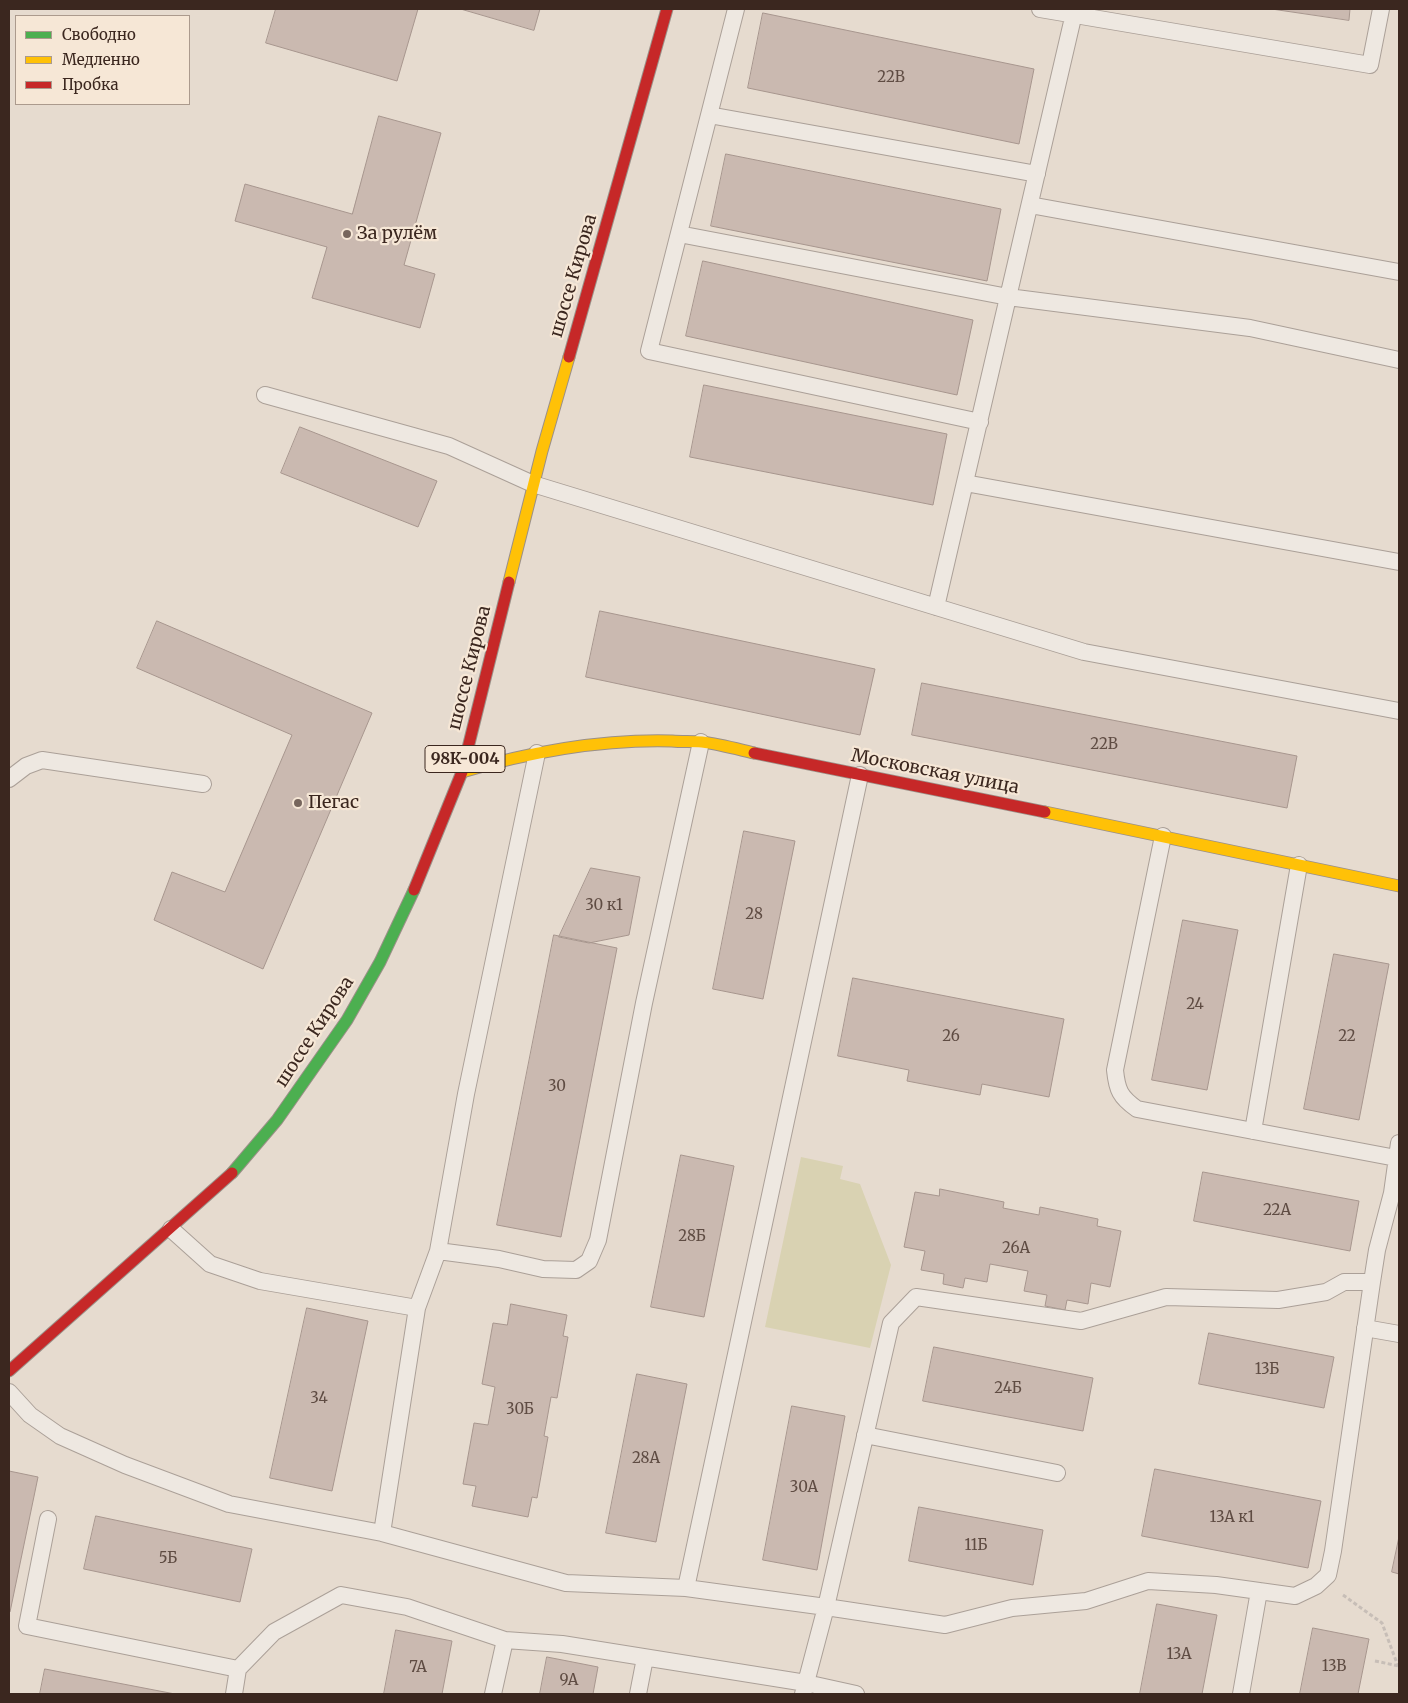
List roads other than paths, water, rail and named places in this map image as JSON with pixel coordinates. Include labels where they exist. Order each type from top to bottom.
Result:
[{"type":"main road","name":"шоссе Кирова","points":[[9,1371],[237,1169],[283,1112],[347,1020],[380,962],[408,906],[462,772],[533,484],[667,9]]},
{"type":"main road","name":"Московская улица","points":[[462,772],[491,763],[537,753],[594,744],[641,741],[701,742],[1399,886]]},
{"type":"lane","points":[[736,9],[649,350],[980,422]]},
{"type":"lane","points":[[1040,9],[1075,11],[1370,65],[1381,9]]},
{"type":"lane","points":[[936,607],[1075,11]]},
{"type":"lane","points":[[709,115],[1037,174]]},
{"type":"lane","points":[[1030,205],[1399,272]]},
{"type":"lane","points":[[678,234],[1008,297],[1250,328],[1399,360]]},
{"type":"lane","points":[[265,395],[449,446],[533,484],[1084,652],[1399,711]]},
{"type":"lane","points":[[965,483],[1399,562]]},
{"type":"lane","points":[[438,1251],[499,1259],[543,1269],[576,1270],[589,1261],[598,1240],[646,993],[701,742]]},
{"type":"lane","points":[[382,1533],[417,1308],[438,1251],[466,1094],[537,753]]},
{"type":"lane","points":[[9,779],[26,766],[42,760],[203,784]]},
{"type":"lane","points":[[686,1588],[860,775]]},
{"type":"lane","points":[[9,1392],[30,1415],[60,1436],[125,1465],[211,1498],[229,1504],[382,1533],[566,1583],[686,1588],[945,1625],[1012,1608],[1086,1601],[1148,1581],[1216,1585],[1295,1596],[1316,1586],[1328,1575],[1333,1551],[1372,1282],[1378,1250],[1396,1193],[1398,1151],[1253,1132],[1136,1109],[1125,1100],[1116,1086],[1115,1070],[1163,836]]},
{"type":"lane","points":[[1253,1132],[1300,865]]},
{"type":"lane","points":[[171,1229],[210,1264],[260,1281],[417,1308]]},
{"type":"lane","points":[[804,1689],[826,1607],[891,1323],[916,1297],[1081,1321],[1166,1297],[1278,1300],[1326,1292],[1344,1282],[1372,1282]]},
{"type":"lane","points":[[1365,1328],[1399,1334]]},
{"type":"lane","points":[[865,1435],[1057,1473]]},
{"type":"lane","points":[[48,1519],[27,1626],[238,1669]]},
{"type":"lane","points":[[1241,1694],[1259,1591]]},
{"type":"lane","points":[[234,1694],[238,1669],[274,1632],[341,1595],[408,1607],[505,1640],[562,1644],[646,1658],[804,1689],[856,1694]]},
{"type":"lane","points":[[493,1694],[505,1640]]},
{"type":"lane","points":[[638,1694],[646,1658]]},
{"type":"place","name":"За рулём","points":[[347,234]]},
{"type":"place","name":"Пегас","points":[[298,803]]}]
